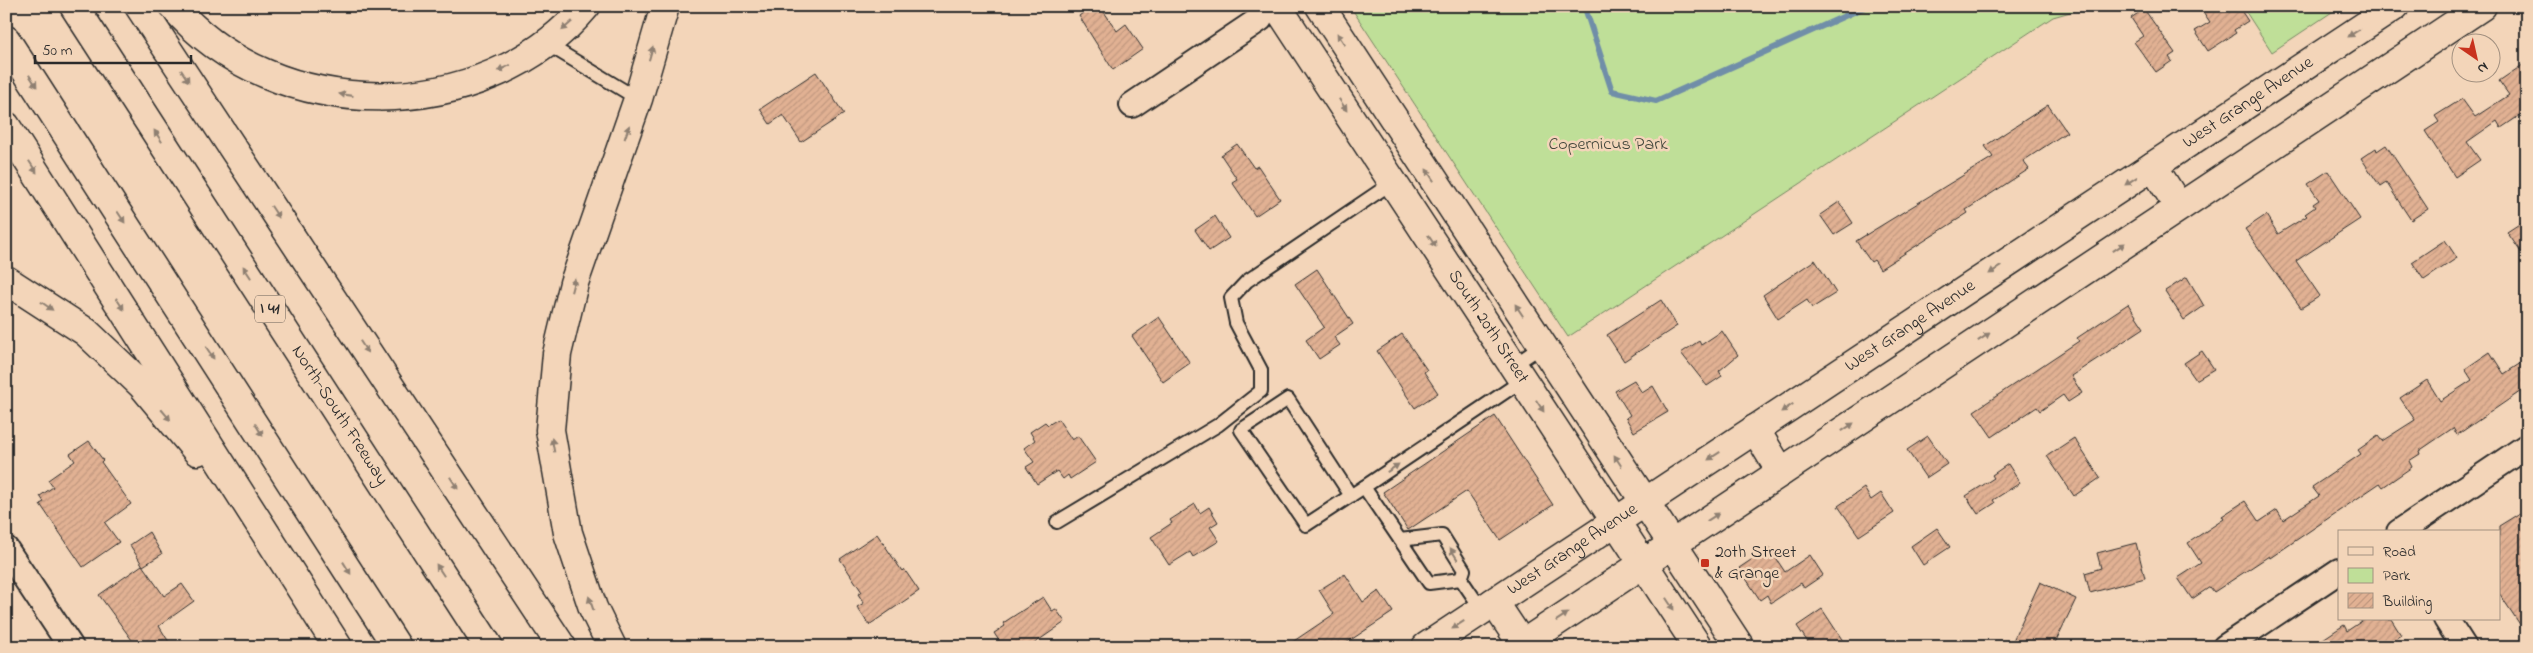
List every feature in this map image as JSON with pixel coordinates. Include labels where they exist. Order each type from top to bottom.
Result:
[{"type":"main road","name":"North-South Freeway","points":[[74,6],[490,647]]},
{"type":"main road","points":[[139,6],[562,647]]},
{"type":"main road","points":[[173,6],[202,34],[233,57],[272,78],[322,92],[365,98],[405,96],[442,90],[476,80],[511,65],[547,44],[576,19],[586,6]]},
{"type":"main road","points":[[612,647],[592,608],[568,532],[550,430],[557,354],[574,282],[638,99],[665,6]]},
{"type":"main road","name":"South 20th Street","points":[[1320,6],[1740,647]]},
{"type":"main road","name":"West Grange Avenue","points":[[1426,647],[2395,6]]},
{"type":"main road","points":[[1488,606],[1520,645],[2482,6]]},
{"type":"main road","name":"South 20th Street","points":[[1273,10],[1393,182],[1698,647]]},
{"type":"main road","points":[[6,40],[397,647]]},
{"type":"main road","points":[[6,126],[338,647]]},
{"type":"main road","points":[[2153,166],[2180,207]]},
{"type":"main road","points":[[6,280],[86,332],[142,385],[197,452],[333,647]]},
{"type":"main road","points":[[1755,429],[1781,472]]},
{"type":"street","points":[[1132,105],[1273,10]]},
{"type":"street","points":[[2402,530],[2527,446]]},
{"type":"street","points":[[6,549],[71,647]]},
{"type":"street","points":[[2225,647],[2338,572]]},
{"type":"street","points":[[2447,620],[2464,647]]},
{"type":"lane","points":[[547,44],[638,99]]},
{"type":"lane","points":[[1057,522],[1218,425],[1261,391],[1262,370],[1236,323],[1231,298],[1247,281],[1393,182]]},
{"type":"lane","points":[[1351,496],[1288,399],[1241,430],[1306,525],[1351,496],[1364,487],[1518,372],[1542,346]]},
{"type":"lane","points":[[1364,487],[1429,583],[1461,579]]},
{"type":"lane","points":[[1400,540],[1442,536],[1464,570],[1461,579]]},
{"type":"lane","points":[[1461,579],[1488,606]]},
{"type":"green space","name":"Copernicus Park","points":[[1350,6],[2091,6],[2053,17],[1568,337]]},
{"type":"green space","points":[[2242,6],[2341,6],[2272,52]]},
{"type":"building","points":[[1092,6],[1100,6],[1117,31],[1126,24],[1143,49],[1113,70],[1079,16]]},
{"type":"building","points":[[2199,6],[2238,6],[2248,21],[2234,30],[2236,33],[2208,51],[2195,31],[2210,22]]},
{"type":"building","points":[[2144,9],[2175,53],[2169,57],[2172,61],[2156,72],[2134,42],[2143,36],[2131,18]]},
{"type":"building","points":[[2527,62],[2527,121],[2522,114],[2501,128],[2497,121],[2467,142],[2480,160],[2455,177],[2425,131],[2439,122],[2435,116],[2462,99],[2475,117],[2509,95],[2500,80]]},
{"type":"building","points":[[816,72],[844,114],[801,142],[783,115],[770,124],[760,109]]},
{"type":"building","points":[[2048,105],[2067,132],[2023,161],[2029,169],[1966,210],[1968,213],[1880,269],[1874,260],[1871,262],[1856,241],[1993,157],[1985,146]]},
{"type":"building","points":[[1237,144],[1254,168],[1258,166],[1280,199],[1255,216],[1232,182],[1237,179],[1221,155]]},
{"type":"building","points":[[2386,145],[2428,209],[2411,220],[2386,182],[2380,186],[2361,158],[2376,148],[2377,151]]},
{"type":"building","points":[[2328,171],[2360,219],[2296,261],[2320,296],[2301,308],[2245,229],[2266,215],[2278,234],[2307,216],[2305,214],[2315,207],[2313,204],[2319,200],[2308,184]]},
{"type":"building","points":[[1839,202],[1853,223],[1834,235],[1820,215]]},
{"type":"building","points":[[1215,216],[1229,238],[1209,251],[1195,230]]},
{"type":"building","points":[[2527,219],[2527,261],[2507,232]]},
{"type":"building","points":[[2445,240],[2457,258],[2424,280],[2412,262]]},
{"type":"building","points":[[1815,260],[1836,293],[1812,308],[1807,300],[1778,319],[1763,295]]},
{"type":"building","points":[[1317,269],[1353,324],[1334,337],[1340,345],[1319,359],[1306,340],[1324,327],[1295,284]]},
{"type":"building","points":[[2187,277],[2204,306],[2184,320],[2165,291]]},
{"type":"building","points":[[1661,300],[1677,326],[1624,361],[1607,335]]},
{"type":"building","points":[[2128,304],[2144,328],[2071,376],[2082,393],[2068,402],[2063,395],[2040,411],[2037,407],[1992,437],[1974,411],[2079,341],[2077,338]]},
{"type":"building","points":[[1159,317],[1190,363],[1163,382],[1132,336]]},
{"type":"building","points":[[1722,331],[1738,355],[1719,371],[1722,376],[1707,386],[1681,353],[1699,341],[1701,345]]},
{"type":"building","points":[[1402,334],[1427,370],[1424,372],[1438,393],[1415,408],[1377,351]]},
{"type":"building","points":[[2202,351],[2214,369],[2196,380],[2184,363]]},
{"type":"building","points":[[2490,352],[2504,374],[2527,359],[2527,387],[2457,435],[2453,428],[2419,451],[2420,454],[2409,461],[2412,467],[2383,487],[2380,483],[2270,558],[2269,556],[2214,592],[2210,587],[2192,599],[2178,578],[2201,563],[2188,543],[2224,519],[2222,516],[2245,501],[2259,522],[2277,510],[2283,520],[2319,496],[2312,487],[2361,454],[2358,450],[2378,436],[2382,441],[2415,420],[2400,398],[2427,380],[2440,401],[2472,380],[2465,369]]},
{"type":"building","points":[[1634,380],[1642,393],[1653,386],[1668,412],[1634,432],[1626,418],[1630,415],[1615,391]]},
{"type":"building","points":[[1495,416],[1553,505],[1500,540],[1467,491],[1408,530],[1383,492]]},
{"type":"building","points":[[1058,419],[1072,440],[1078,436],[1096,462],[1070,479],[1068,475],[1063,479],[1057,471],[1037,484],[1026,467],[1034,462],[1024,448],[1035,440],[1030,432],[1045,422],[1048,425]]},
{"type":"building","points":[[1928,436],[1947,464],[1926,478],[1907,450]]},
{"type":"building","points":[[2074,438],[2100,478],[2074,496],[2047,456]]},
{"type":"building","points":[[89,441],[103,460],[101,462],[131,504],[105,523],[119,542],[83,567],[40,504],[44,502],[40,496],[53,487],[48,480],[75,461],[70,454]]},
{"type":"building","points":[[2008,464],[2020,483],[1993,500],[1995,503],[1978,514],[1966,496],[1994,478],[1992,475]]},
{"type":"building","points":[[1864,488],[1871,500],[1881,493],[1894,513],[1859,536],[1838,506]]},
{"type":"building","points":[[1195,504],[1200,513],[1209,507],[1218,522],[1210,527],[1219,541],[1193,557],[1190,552],[1169,565],[1151,537],[1172,523],[1170,520]]},
{"type":"building","points":[[2520,513],[2527,524],[2527,635],[2500,594],[2499,526]]},
{"type":"building","points":[[1937,528],[1950,547],[1923,565],[1911,546]]},
{"type":"building","points":[[149,532],[162,554],[143,566],[130,545]]},
{"type":"building","points":[[877,534],[902,571],[904,569],[919,591],[869,625],[857,607],[864,603],[858,594],[862,592],[840,559]]},
{"type":"building","points":[[2136,543],[2145,578],[2090,593],[2085,573],[2101,568],[2097,553]]},
{"type":"building","points":[[1769,548],[1785,572],[1810,555],[1823,575],[1804,588],[1801,583],[1771,603],[1767,595],[1760,600],[1739,568]]},
{"type":"building","points":[[142,565],[164,596],[182,584],[194,601],[159,626],[172,647],[137,647],[99,595]]},
{"type":"building","points":[[1345,574],[1363,602],[1379,591],[1393,612],[1340,647],[1285,647],[1334,614],[1319,590]]},
{"type":"building","points":[[2040,582],[2076,599],[2053,647],[2010,647]]},
{"type":"building","points":[[1043,597],[1052,611],[1056,609],[1065,622],[1029,647],[1003,647],[994,633],[1005,626],[1003,623]]},
{"type":"building","points":[[1822,609],[1847,647],[1811,647],[1797,626]]},
{"type":"building","points":[[2364,620],[2392,620],[2401,635],[2382,647],[2311,647],[2344,625],[2347,631]]},
{"type":"waterway","points":[[1581,6],[1586,11],[1612,91],[1656,101],[1867,6]]},
{"type":"place","name":"20th Street & Grange","points":[[1705,563]]}]
